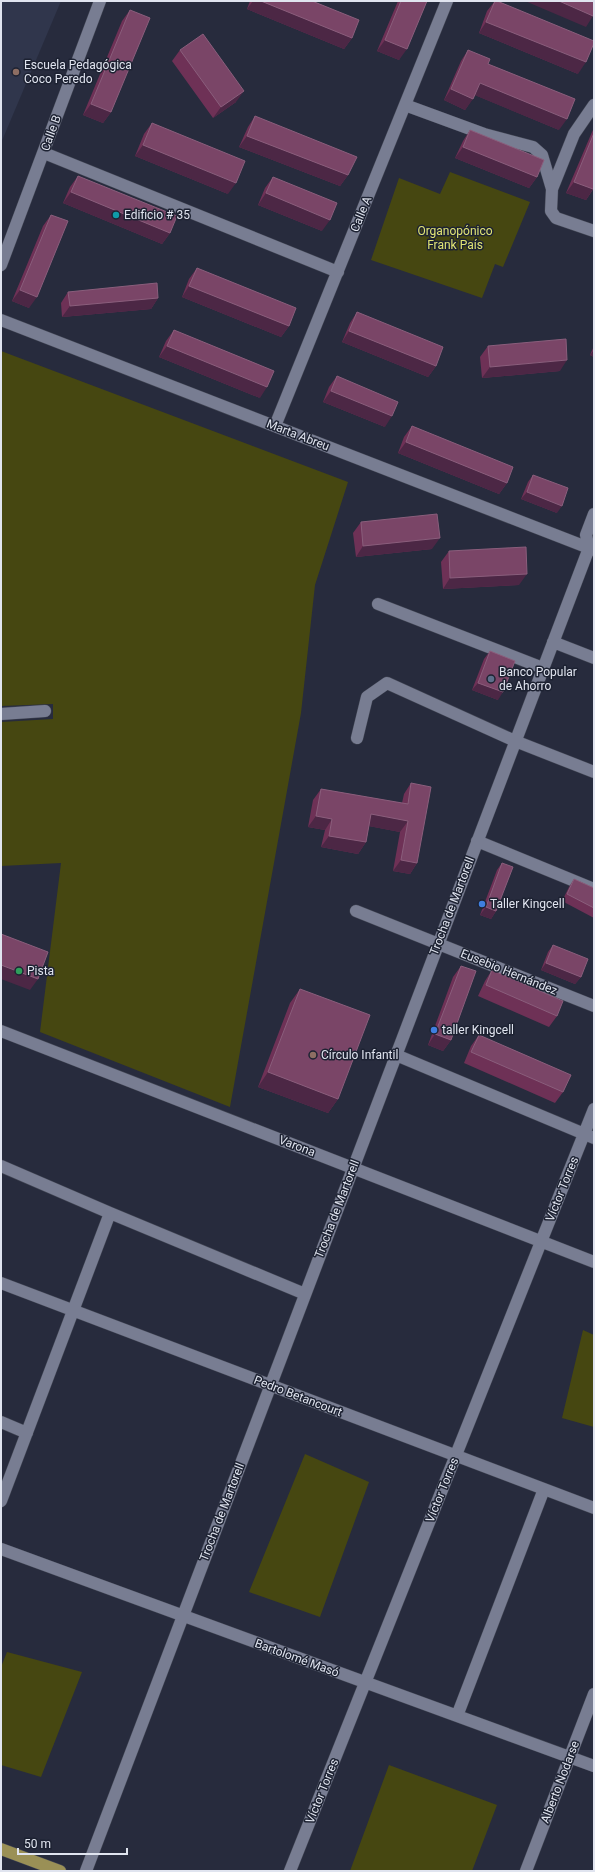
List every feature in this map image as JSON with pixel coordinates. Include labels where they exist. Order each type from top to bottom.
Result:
[{"type":"main road","points":[[1,1849],[60,1871]]},
{"type":"street","name":"Calle B","points":[[1,265],[100,1]]},
{"type":"street","name":"Calle A","points":[[275,426],[447,1]]},
{"type":"street","points":[[405,105],[484,134],[533,147],[542,155],[552,189],[551,211],[553,215],[556,218],[594,231]]},
{"type":"street","points":[[552,189],[574,134],[594,105]]},
{"type":"street","points":[[44,153],[338,272]]},
{"type":"street","name":"Marta Abreu","points":[[1,320],[592,547]]},
{"type":"street","name":"Trocha de Martorell","points":[[86,1871],[515,741],[553,642],[592,547],[586,535],[594,514]]},
{"type":"street","points":[[378,604],[543,668]]},
{"type":"street","points":[[553,642],[594,658]]},
{"type":"street","points":[[357,738],[367,697],[387,683],[515,741],[594,772]]},
{"type":"street","points":[[1,714],[45,711]]},
{"type":"street","points":[[477,841],[594,889]]},
{"type":"street","name":"Eusebio Hernández","points":[[356,911],[594,1006]]},
{"type":"street","name":"Varona","points":[[1,1031],[594,1262]]},
{"type":"street","points":[[396,1055],[589,1136]]},
{"type":"street","name":"Víctor Torres","points":[[290,1871],[541,1241],[589,1136],[594,1109]]},
{"type":"street","points":[[1,1166],[305,1294]]},
{"type":"street","points":[[1,1501],[110,1213]]},
{"type":"street","name":"Pedro Betancourt","points":[[1,1283],[594,1508]]},
{"type":"street","points":[[1,1422],[27,1433]]},
{"type":"street","points":[[457,1716],[544,1489]]},
{"type":"street","name":"Bartolomé Masó","points":[[1,1549],[594,1766]]},
{"type":"street","name":"Alberto Nodarse","points":[[526,1871],[594,1694]]},
{"type":"shaded area","name":"Escuela Pedagógica Coco Peredo","points":[[1,1],[61,1],[1,143]]},
{"type":"green space","name":"Organopónico Frank País","points":[[450,172],[530,202],[503,267],[495,264],[482,298],[371,260],[399,178],[440,194]]},
{"type":"green space","points":[[1,351],[348,482],[315,585],[301,713],[230,1107],[40,1032],[61,863],[1,866],[1,722],[53,719],[53,704],[1,706]]},
{"type":"green space","points":[[583,1330],[594,1335],[594,1427],[562,1418]]},
{"type":"green space","points":[[305,1454],[369,1482],[320,1617],[249,1592]]},
{"type":"green space","points":[[7,1652],[82,1672],[41,1777],[1,1765],[1,1667]]},
{"type":"green space","points":[[389,1765],[497,1805],[472,1871],[350,1871]]},
{"type":"building","points":[[261,1],[312,1],[359,20],[352,38]]},
{"type":"building","points":[[401,1],[427,1],[407,49],[385,40]]},
{"type":"building","points":[[495,1],[594,41],[586,62],[486,22]]},
{"type":"building","points":[[559,1],[594,1],[594,14],[593,16]]},
{"type":"building","points":[[130,10],[150,18],[111,112],[91,104]]},
{"type":"building","points":[[203,34],[244,91],[221,107],[180,50]]},
{"type":"building","points":[[468,50],[490,59],[488,64],[575,99],[567,119],[480,83],[473,99],[451,89]]},
{"type":"building","points":[[255,116],[357,157],[348,175],[247,136]]},
{"type":"building","points":[[152,123],[245,161],[236,183],[143,145]]},
{"type":"building","points":[[470,130],[544,160],[537,177],[463,147]]},
{"type":"building","points":[[594,133],[594,188],[593,189],[574,182]]},
{"type":"building","points":[[78,176],[177,216],[170,233],[71,192]]},
{"type":"building","points":[[273,177],[337,203],[330,220],[266,193]]},
{"type":"building","points":[[51,215],[68,221],[37,297],[20,290]]},
{"type":"building","points":[[197,268],[296,308],[289,326],[189,286]]},
{"type":"building","points":[[157,283],[158,298],[70,306],[68,292]]},
{"type":"building","points":[[357,312],[443,347],[436,366],[349,331]]},
{"type":"building","points":[[174,330],[274,371],[267,387],[167,346]]},
{"type":"building","points":[[566,339],[567,360],[490,367],[488,346]]},
{"type":"building","points":[[337,376],[398,402],[392,416],[331,391]]},
{"type":"building","points":[[412,426],[513,467],[507,483],[406,442]]},
{"type":"building","points":[[533,475],[568,488],[562,506],[527,492]]},
{"type":"building","points":[[437,514],[440,538],[363,546],[361,522]]},
{"type":"building","points":[[526,547],[527,574],[450,578],[449,551]]},
{"type":"building","name":"Banco Popular de Ahorro","points":[[490,651],[515,661],[503,692],[478,683]]},
{"type":"building","points":[[411,783],[431,787],[417,863],[401,860],[408,821],[371,814],[366,842],[329,836],[332,819],[316,816],[321,789],[408,804]]},
{"type":"building","points":[[502,863],[513,867],[496,911],[486,907]]},
{"type":"building","points":[[574,879],[594,888],[594,908],[567,894]]},
{"type":"building","points":[[1,934],[48,952],[38,979],[1,965]]},
{"type":"building","points":[[553,945],[588,959],[581,977],[546,963]]},
{"type":"building","points":[[461,966],[476,971],[451,1040],[435,1034]]},
{"type":"building","points":[[492,970],[563,1001],[557,1016],[486,985]]},
{"type":"building","points":[[300,989],[370,1015],[338,1099],[268,1072]]},
{"type":"building","points":[[479,1035],[571,1075],[563,1092],[471,1052]]},
{"type":"place","name":"Escuela Pedagógica Coco Peredo","points":[[16,72]]},
{"type":"place","name":"Edificio # 35","points":[[116,215]]},
{"type":"place","name":"Banco Popular de Ahorro","points":[[491,679]]},
{"type":"place","name":"Taller Kingcell","points":[[482,904]]},
{"type":"place","name":"Pista","points":[[19,971]]},
{"type":"place","name":"taller Kingcell","points":[[434,1030]]},
{"type":"place","name":"Círculo Infantil","points":[[313,1055]]}]
